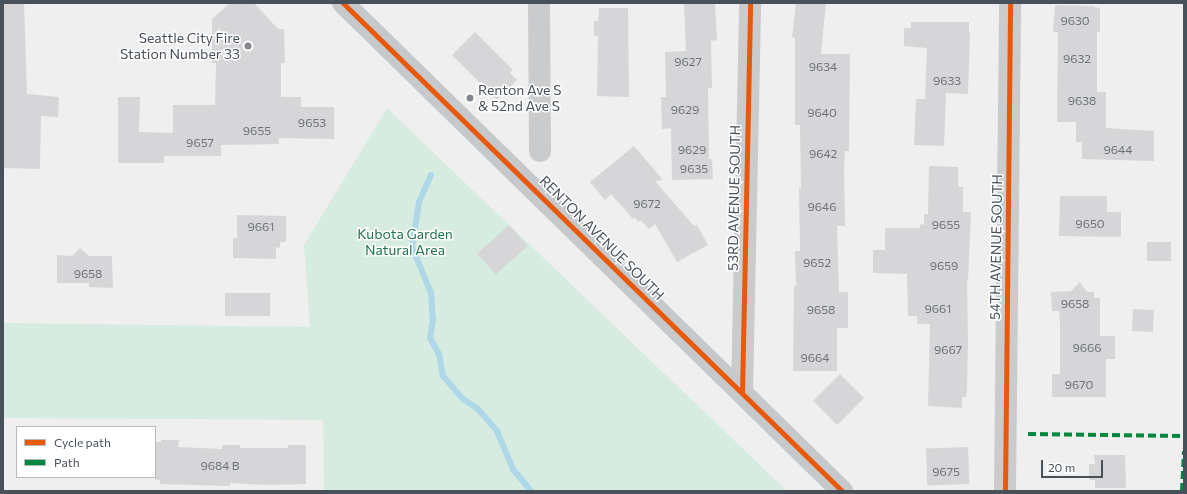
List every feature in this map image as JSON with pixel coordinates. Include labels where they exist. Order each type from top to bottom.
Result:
[{"type":"main road","name":"RENTON AVENUE SOUTH","points":[[343,3],[842,491]]},
{"type":"street","points":[[539,3],[540,151]]},
{"type":"street","name":"53RD AVENUE SOUTH","points":[[742,393],[750,3]]},
{"type":"street","name":"54TH AVENUE SOUTH","points":[[1005,491],[1010,3]]},
{"type":"green space","name":"Kubota Garden Natural Area","points":[[387,108],[787,491],[324,491],[323,420],[3,418],[3,323],[310,327],[304,245]]},
{"type":"building","points":[[3,3],[24,3],[27,94],[59,97],[58,117],[41,116],[40,169],[3,168]]},
{"type":"building","points":[[230,3],[254,3],[278,29],[284,29],[285,63],[281,63],[281,97],[301,97],[301,107],[334,107],[334,139],[279,138],[279,144],[221,145],[221,156],[164,156],[164,163],[118,163],[118,97],[140,97],[139,132],[173,133],[173,105],[215,105],[216,63],[212,63],[212,19]]},
{"type":"building","points":[[684,3],[715,3],[717,40],[711,41],[712,88],[708,88],[709,159],[712,159],[713,179],[672,180],[671,128],[662,129],[661,97],[666,97],[665,52],[686,51]]},
{"type":"building","points":[[796,3],[826,3],[821,54],[850,54],[849,151],[845,151],[844,166],[845,226],[837,226],[839,292],[848,292],[848,328],[837,328],[837,371],[793,371],[794,286],[796,287],[795,251],[800,251],[799,188],[801,188],[800,125],[795,125],[795,38],[792,37]]},
{"type":"building","points":[[1055,5],[1094,6],[1100,8],[1100,32],[1097,32],[1097,92],[1106,92],[1106,128],[1154,131],[1154,161],[1082,159],[1082,142],[1076,142],[1076,122],[1057,122],[1058,32],[1053,32]]},
{"type":"building","points":[[599,8],[628,8],[629,97],[597,96],[598,36],[594,36],[594,21],[598,21]]},
{"type":"building","points":[[911,22],[969,22],[968,94],[946,93],[944,146],[914,145],[916,99],[925,99],[927,48],[904,46],[904,28],[911,28]]},
{"type":"building","points":[[475,32],[513,70],[510,73],[517,80],[497,100],[452,55]]},
{"type":"building","points":[[634,146],[663,180],[655,181],[694,226],[697,225],[708,245],[677,262],[655,224],[649,229],[641,220],[639,222],[634,217],[633,219],[611,194],[605,200],[590,182]]},
{"type":"building","points":[[929,166],[958,167],[958,187],[963,187],[963,212],[971,212],[967,281],[967,390],[966,397],[962,397],[962,408],[928,406],[930,324],[917,324],[917,316],[908,316],[907,274],[873,273],[873,250],[885,250],[885,228],[920,228],[920,224],[924,225],[924,214],[928,214]]},
{"type":"building","points":[[1060,196],[1107,196],[1107,212],[1121,212],[1121,237],[1059,236]]},
{"type":"building","points":[[237,215],[286,216],[286,242],[280,242],[280,248],[276,247],[276,259],[233,258],[233,238],[237,238]]},
{"type":"building","points":[[509,225],[528,246],[496,275],[477,254]]},
{"type":"building","points":[[1147,242],[1171,242],[1171,261],[1147,261]]},
{"type":"building","points":[[80,248],[89,256],[112,256],[113,288],[89,287],[89,283],[57,283],[57,255],[72,256]]},
{"type":"building","points":[[1080,282],[1087,292],[1094,292],[1094,298],[1100,298],[1100,336],[1115,336],[1115,359],[1106,359],[1106,397],[1052,397],[1052,374],[1060,374],[1060,323],[1059,311],[1052,311],[1051,292],[1071,291]]},
{"type":"building","points":[[225,293],[270,293],[270,316],[225,316]]},
{"type":"building","points":[[1133,309],[1154,310],[1153,332],[1132,331]]},
{"type":"building","points":[[840,374],[864,398],[837,425],[813,401]]},
{"type":"building","points":[[161,440],[179,440],[178,447],[222,449],[222,445],[240,445],[240,448],[288,448],[288,445],[306,445],[306,484],[267,485],[230,483],[230,486],[160,484],[160,480],[155,480],[155,478],[156,442],[161,442]]},
{"type":"building","points":[[968,447],[969,484],[927,485],[926,448]]},
{"type":"building","points":[[1094,455],[1125,455],[1126,488],[1095,488],[1095,480],[1089,480],[1089,464],[1095,464]]},
{"type":"waterway","points":[[431,175],[419,202],[412,247],[431,293],[433,319],[430,338],[439,354],[443,376],[463,399],[478,409],[497,431],[513,469],[531,491]]},
{"type":"marked path","points":[[1028,434],[1184,436]]},
{"type":"marked path","points":[[1182,491],[1184,451]]},
{"type":"cycle path","points":[[343,3],[842,491]]},
{"type":"cycle path","points":[[742,393],[750,3]]},
{"type":"cycle path","points":[[1005,491],[1010,3]]},
{"type":"place","name":"Seattle City Fire Station Number 33","points":[[248,46]]},
{"type":"place","name":"Renton Ave S & 52nd Ave S","points":[[470,98]]}]
